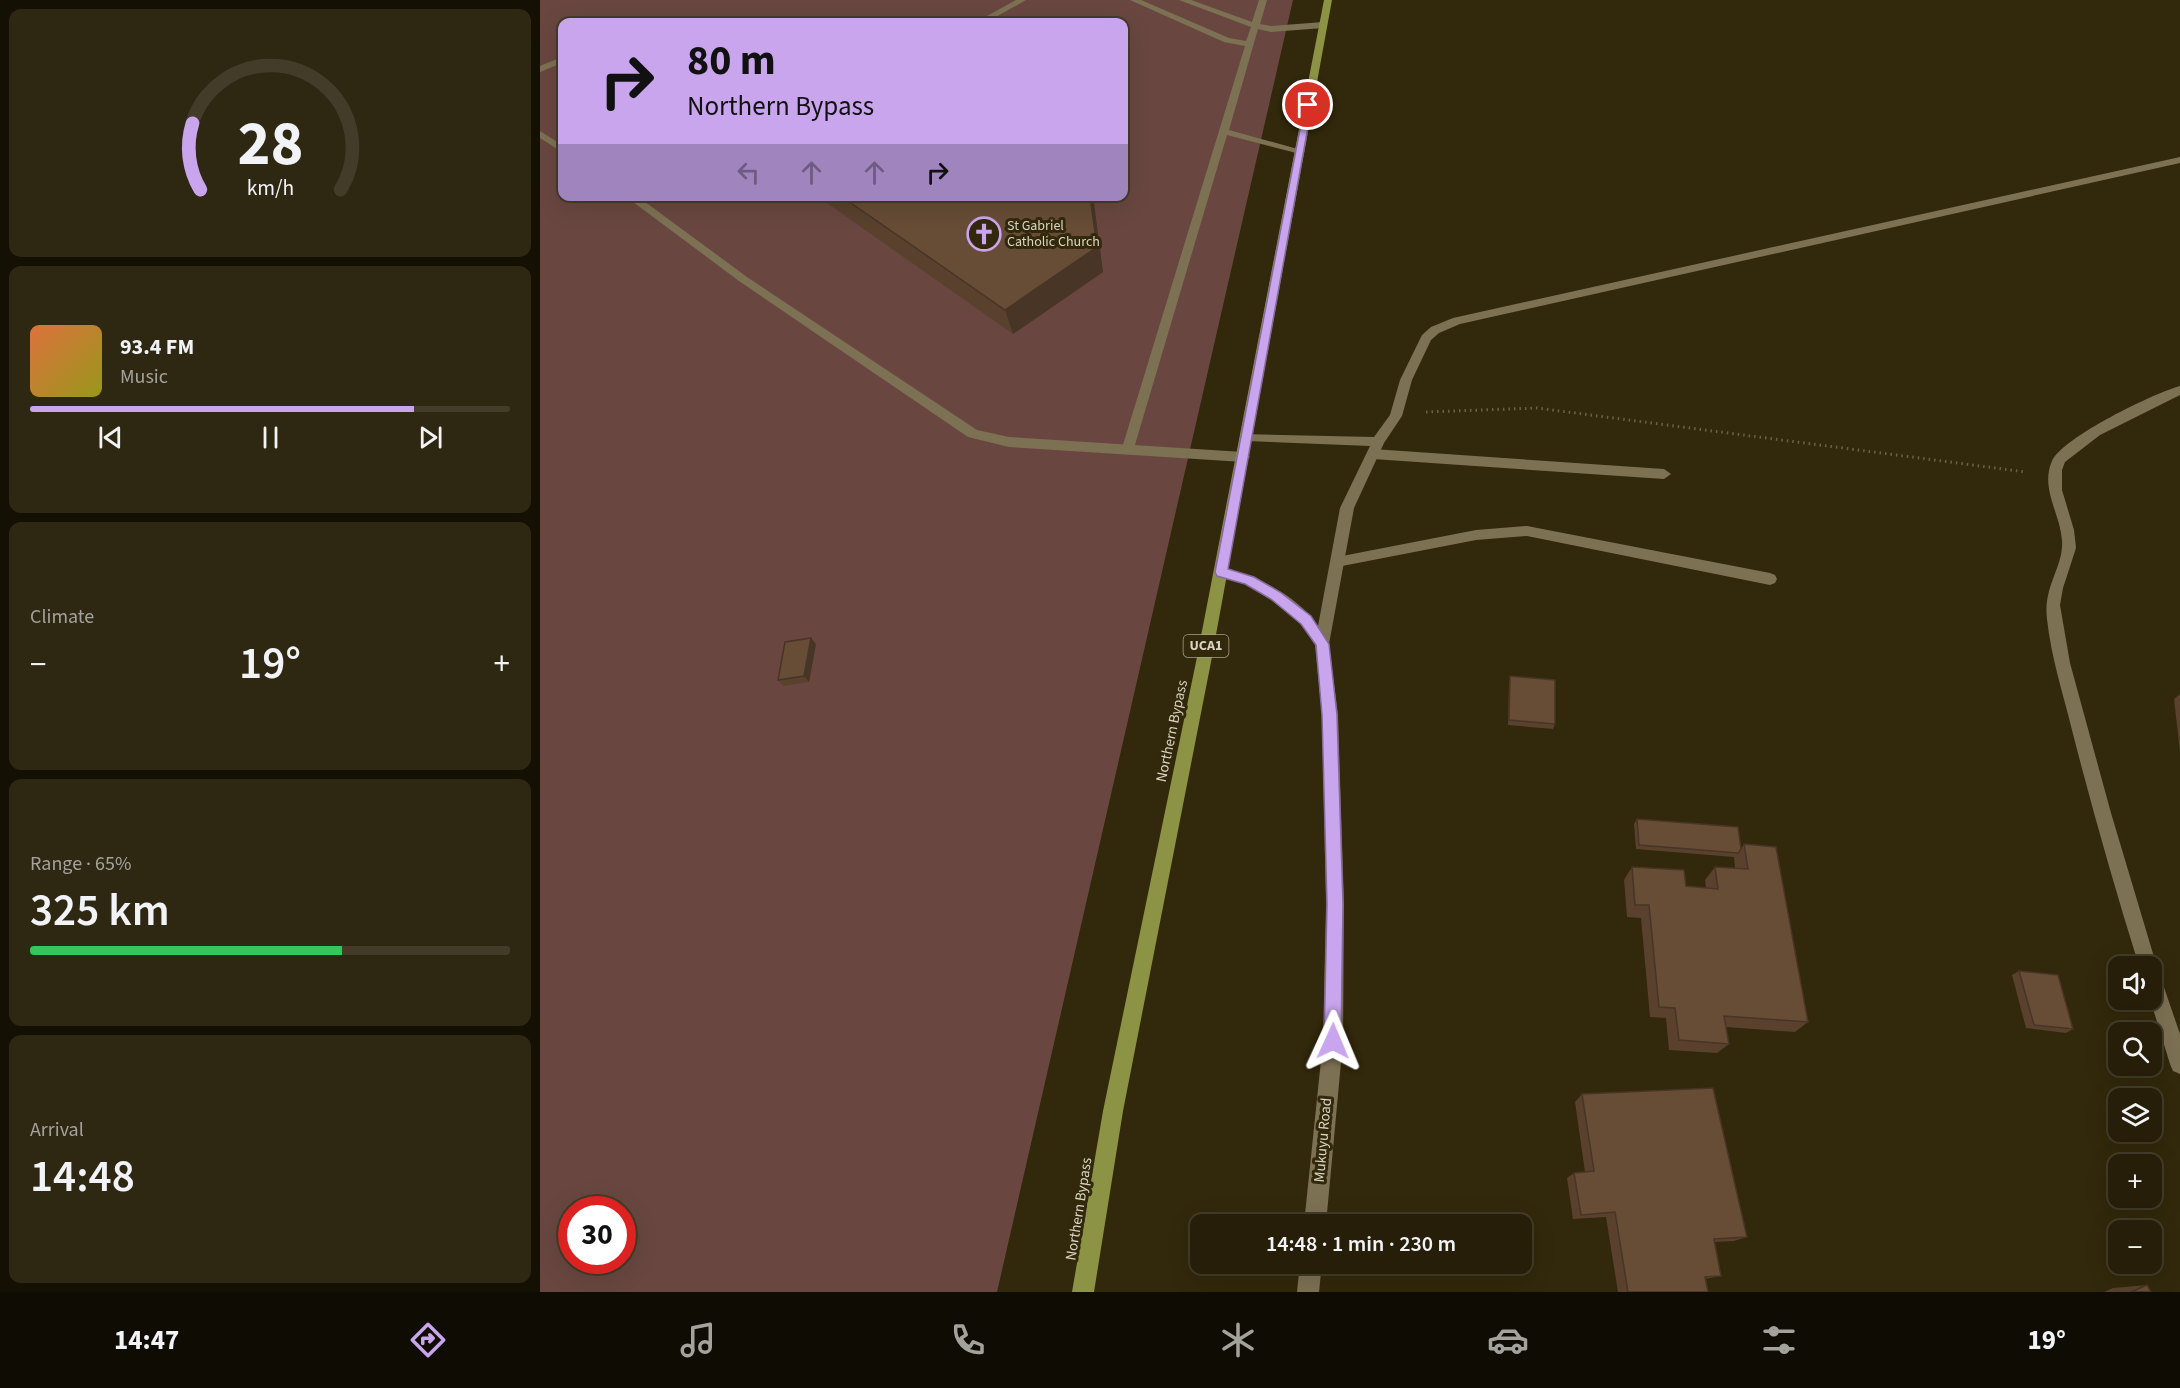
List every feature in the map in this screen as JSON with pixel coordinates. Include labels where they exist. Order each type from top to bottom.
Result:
[{"type":"main road","name":"Northern Bypass","points":[[1083,1292],[1095,1208],[1124,1044],[1221,572],[1328,0]]},
{"type":"street","points":[[991,16],[1022,0]]},
{"type":"street","points":[[1134,0],[1227,40],[1250,44]]},
{"type":"street","points":[[1183,0],[1255,26],[1271,29],[1323,25]]},
{"type":"street","points":[[1128,448],[1263,0]]},
{"type":"street","points":[[540,69],[558,62]]},
{"type":"street","points":[[1223,131],[1300,151]]},
{"type":"street","points":[[540,134],[558,146]]},
{"type":"street","points":[[1322,644],[1347,508],[1375,448],[1395,416],[1406,380],[1426,338],[1435,330],[1457,321],[2180,160]]},
{"type":"street","points":[[637,201],[743,279],[973,434],[1009,442],[1243,457]]},
{"type":"street","points":[[2145,956],[2102,813],[2057,643],[2053,603],[2056,583],[2070,550],[2054,475],[2059,458],[2095,433],[2146,404],[2180,390]]},
{"type":"street","points":[[1247,437],[1664,474]]},
{"type":"street","points":[[1337,562],[1476,535],[1527,531],[1770,579]]},
{"type":"street","name":"Mukuyu Road","points":[[1221,572],[1249,580],[1276,596],[1306,620],[1322,644],[1330,715],[1335,904],[1333,1041],[1316,1214]]},
{"type":"street","points":[[2162,1008],[2180,1064]]},
{"type":"street","points":[[1308,1292],[1310,1274]]},
{"type":"path","points":[[1395,416],[1446,410],[1537,408],[1711,429],[1954,464],[2054,475]]},
{"type":"shaded area","points":[[540,0],[1293,0],[997,1292],[540,1292]]},
{"type":"building","name":"St Gabriel Catholic Church","points":[[848,201],[1091,201],[1097,247],[1005,310]]},
{"type":"building","points":[[811,638],[804,676],[778,680],[785,642]]},
{"type":"building","points":[[1510,676],[1555,680],[1555,724],[1509,720]]},
{"type":"building","points":[[1637,819],[1738,827],[1741,849],[1738,853],[1639,845]]},
{"type":"building","points":[[1744,844],[1776,847],[1808,1022],[1724,1016],[1729,1044],[1679,1040],[1675,1008],[1659,1007],[1649,905],[1635,905],[1632,867],[1684,870],[1686,886],[1718,889],[1715,867],[1748,869]]},
{"type":"building","points":[[2019,971],[2058,975],[2073,1029],[2034,1025]]},
{"type":"building","points":[[1713,1088],[1747,1237],[1714,1239],[1721,1276],[1705,1277],[1708,1292],[1628,1292],[1615,1212],[1581,1215],[1574,1173],[1594,1171],[1582,1094]]},
{"type":"building","points":[[2147,1285],[2151,1292],[2131,1292]]},
{"type":"place","name":"St Gabriel Catholic Church","points":[[984,234]]},
{"type":"route","points":[[1308,105],[1221,572],[1249,580],[1276,596],[1306,620],[1322,644],[1330,715],[1330,798],[1335,904],[1333,1041]]}]
